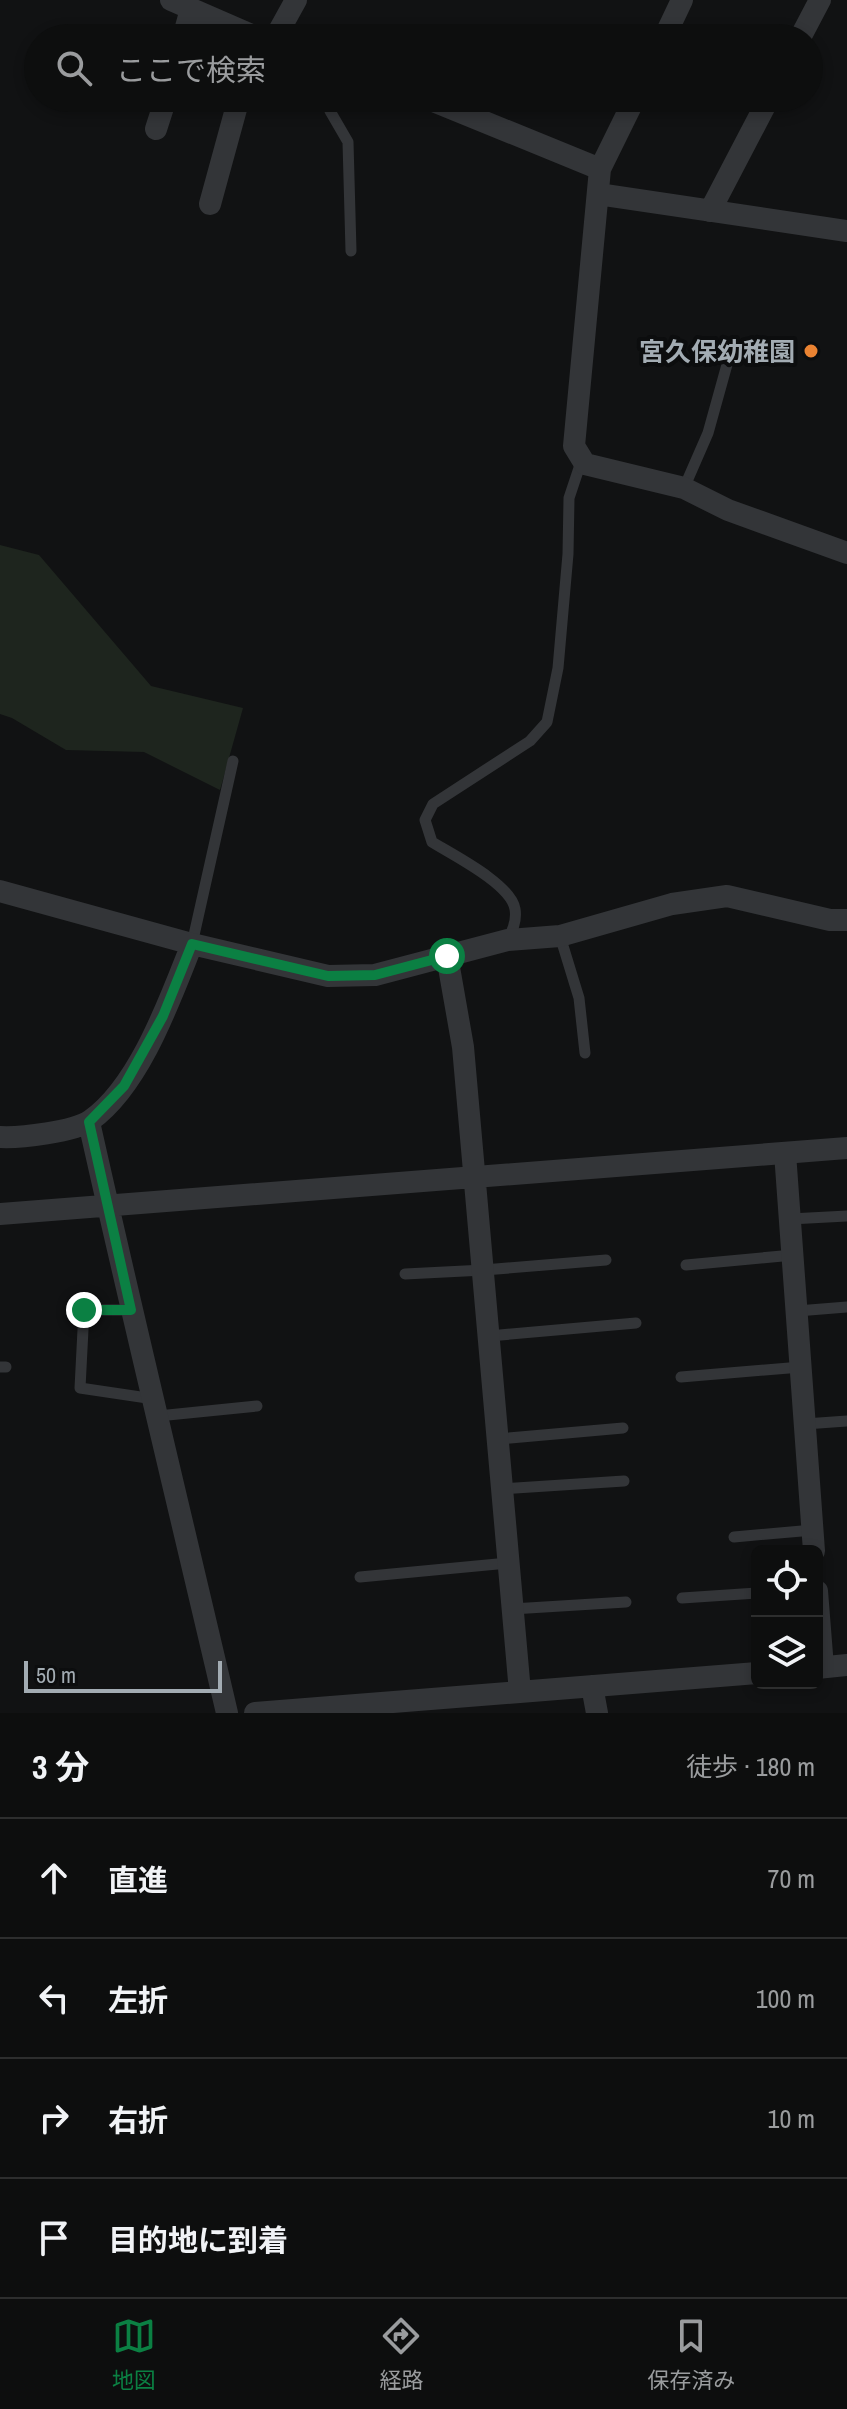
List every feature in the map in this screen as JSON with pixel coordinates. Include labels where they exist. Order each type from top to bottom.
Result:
[{"type":"street","points":[[283,24],[296,0]]},
{"type":"street","points":[[671,24],[682,0]]},
{"type":"street","points":[[807,24],[820,0]]},
{"type":"street","points":[[182,24],[181,4],[225,24]]},
{"type":"street","points":[[156,129],[161,112]]},
{"type":"street","points":[[210,204],[235,112]]},
{"type":"street","points":[[460,112],[600,169]]},
{"type":"street","points":[[628,112],[600,169],[574,446],[585,464],[684,488],[728,510],[847,553]]},
{"type":"street","points":[[710,211],[762,112]]},
{"type":"street","points":[[598,194],[847,231]]},
{"type":"street","points":[[0,891],[192,944],[328,976],[375,975],[508,940],[560,936],[672,904],[727,896],[830,920],[847,920]]},
{"type":"street","points":[[0,1137],[59,1131],[89,1122],[124,1086],[163,1016],[192,944]]},
{"type":"street","points":[[447,956],[463,1047],[476,1177],[520,1692]]},
{"type":"street","points":[[89,1122],[227,1713]]},
{"type":"street","points":[[0,1214],[847,1148]]},
{"type":"street","points":[[785,1153],[813,1541]]},
{"type":"street","points":[[823,1667],[847,1665]]},
{"type":"street","points":[[255,1713],[417,1706],[520,1692],[751,1673]]},
{"type":"street","points":[[592,1686],[597,1713]]},
{"type":"lane","points":[[331,112],[348,142],[351,251]]},
{"type":"lane","points":[[684,488],[708,433],[728,361]]},
{"type":"lane","points":[[508,940],[515,925],[516,907],[504,889],[432,842],[425,820],[433,804],[530,741],[547,722],[558,668],[568,554],[569,498],[582,459]]},
{"type":"lane","points":[[192,944],[233,761]]},
{"type":"lane","points":[[560,936],[579,998],[585,1053]]},
{"type":"lane","points":[[790,1219],[847,1216]]},
{"type":"lane","points":[[686,1265],[793,1255]]},
{"type":"lane","points":[[405,1274],[606,1260]]},
{"type":"lane","points":[[797,1311],[847,1307]]},
{"type":"lane","points":[[131,1310],[84,1310],[80,1388],[156,1407],[257,1406]]},
{"type":"lane","points":[[489,1336],[636,1323]]},
{"type":"lane","points":[[681,1377],[801,1367]]},
{"type":"lane","points":[[805,1424],[847,1421]]},
{"type":"lane","points":[[498,1439],[623,1428]]},
{"type":"lane","points":[[502,1489],[624,1481]]},
{"type":"lane","points":[[734,1537],[813,1541]]},
{"type":"lane","points":[[360,1577],[508,1563]]},
{"type":"lane","points":[[682,1598],[751,1593]]},
{"type":"lane","points":[[512,1609],[626,1602]]},
{"type":"shaded area","points":[[0,545],[39,555],[151,686],[243,708],[220,790],[144,752],[66,750],[0,714]]},
{"type":"place","name":"宮久保幼稚園","points":[[811,351]]},
{"type":"route","points":[[84,1310],[131,1310],[89,1122],[124,1086],[163,1016],[192,944],[328,976],[375,975],[447,956]]}]
